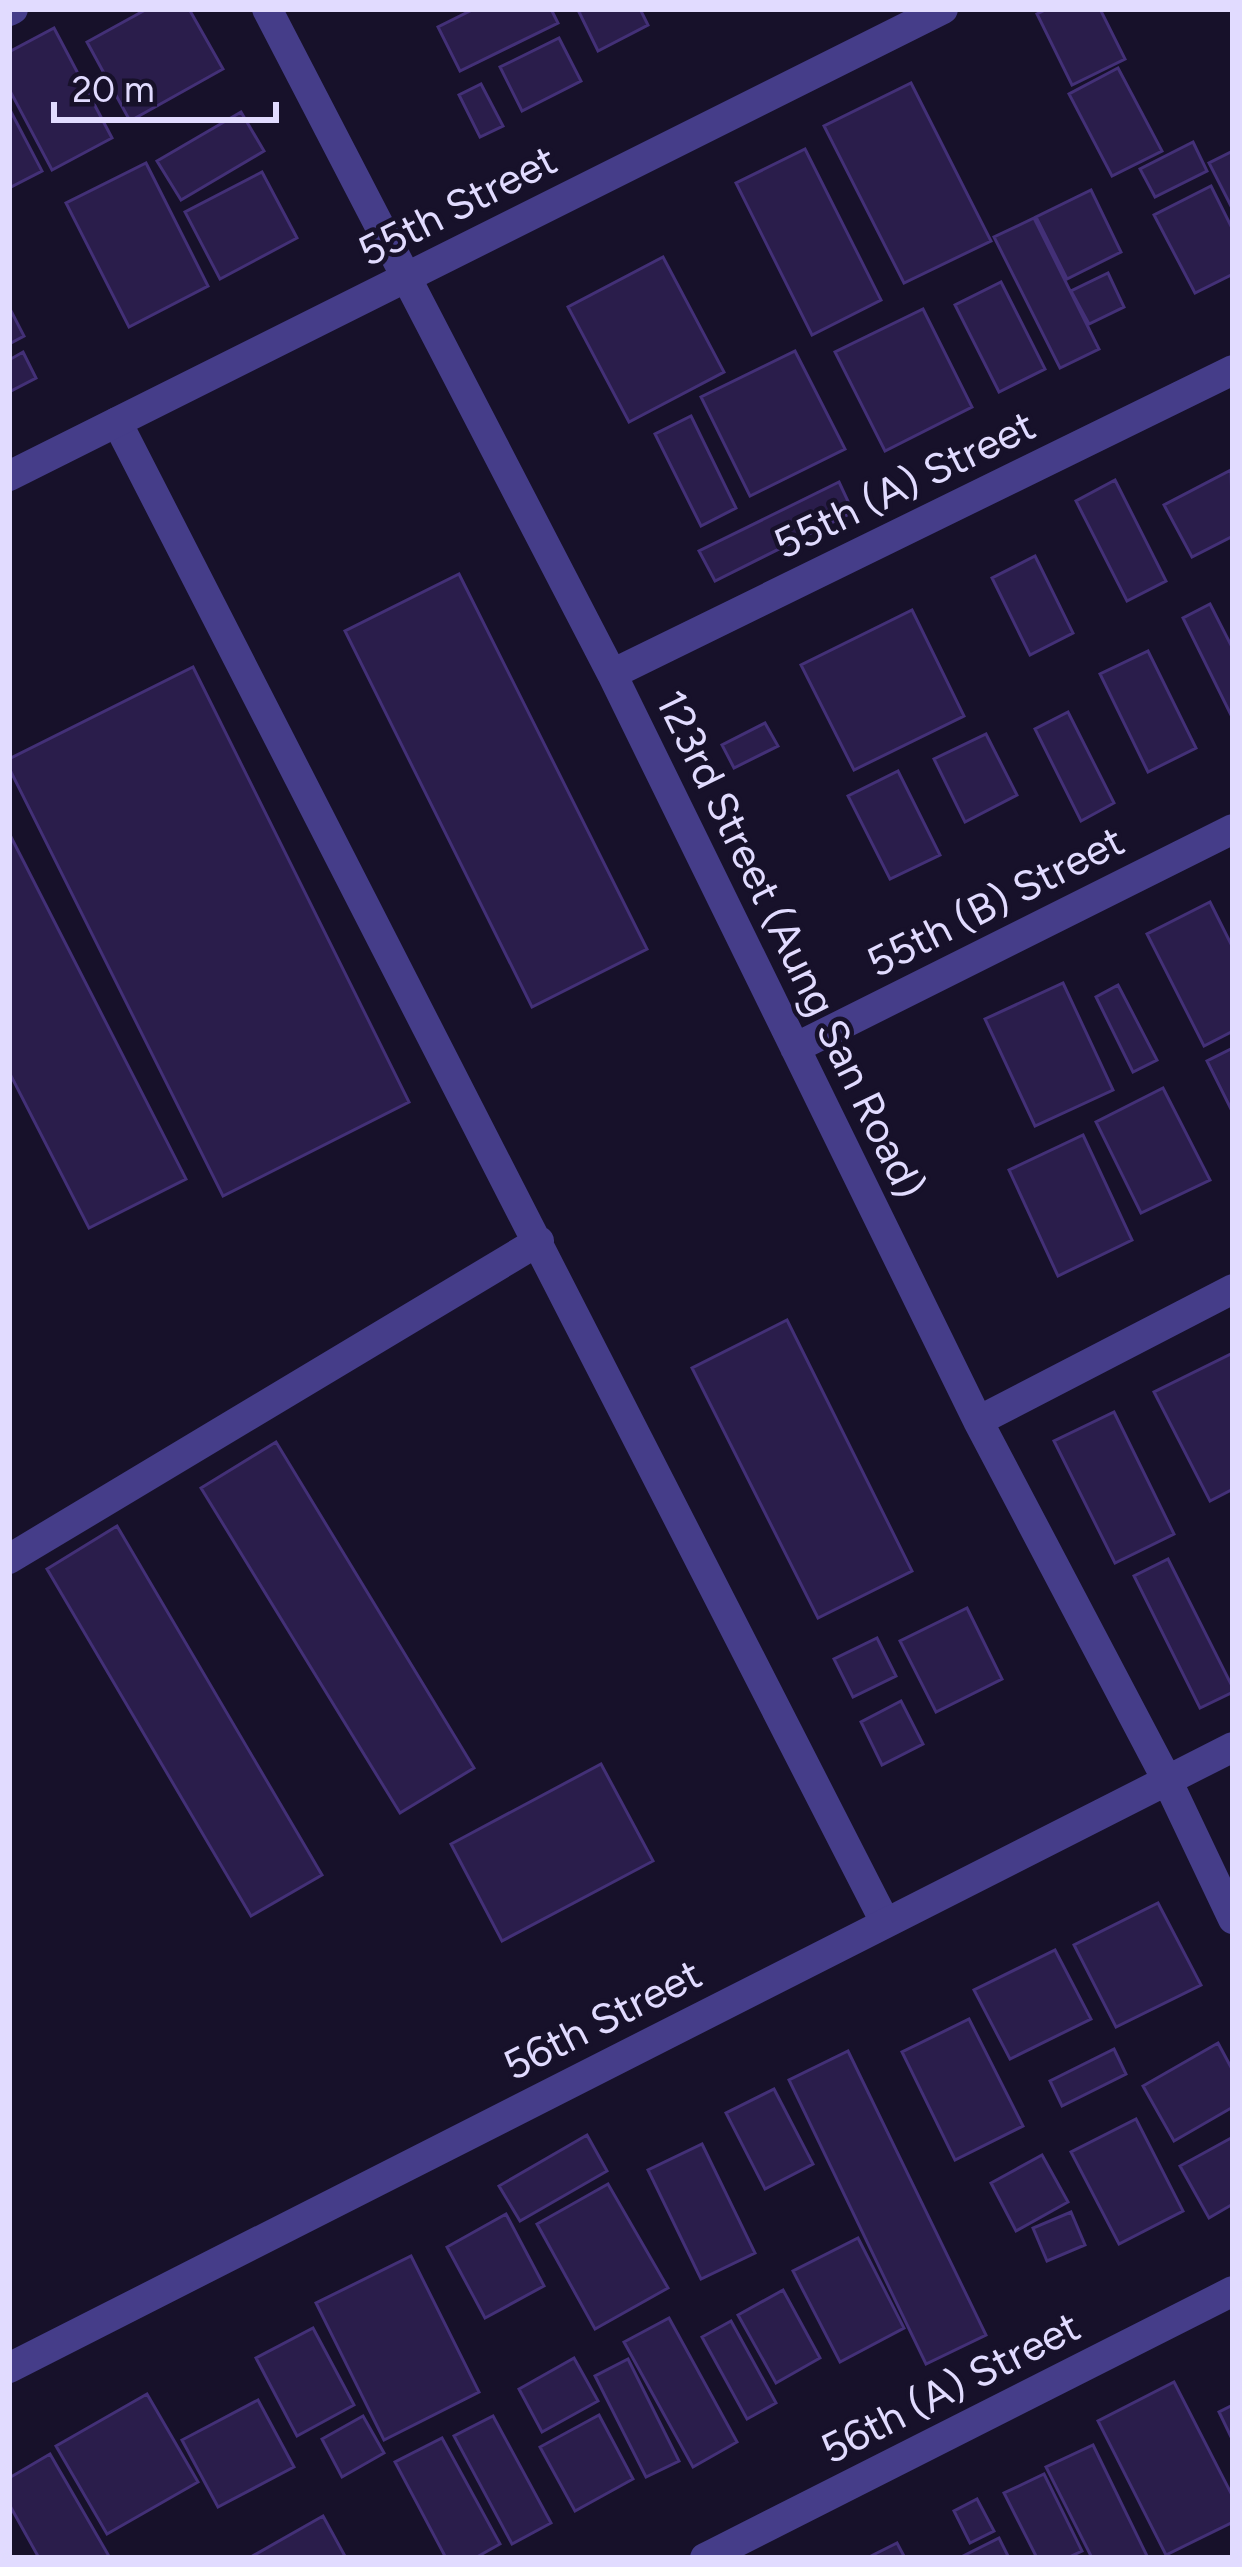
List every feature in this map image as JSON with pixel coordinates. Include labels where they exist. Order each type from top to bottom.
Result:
[{"type":"street","name":"123rd Street (Aung San Road)","points":[[267,9],[612,674],[978,1421],[1167,1780],[1233,1919]]},
{"type":"street","name":"55th Street","points":[[9,476],[943,9]]},
{"type":"street","name":"55th (A) Street","points":[[612,674],[1233,370]]},
{"type":"street","points":[[117,422],[885,1922]]},
{"type":"street","name":"55th (B) Street","points":[[795,1048],[1233,829]]},
{"type":"street","points":[[9,1559],[538,1241]]},
{"type":"street","points":[[978,1421],[1233,1288]]},
{"type":"street","name":"56th Street","points":[[9,2368],[1233,1747]]},
{"type":"street","name":"56th (A) Street","points":[[705,2558],[1233,2290]]},
{"type":"building","points":[[147,9],[189,9],[223,69],[130,121],[87,42]]},
{"type":"building","points":[[474,9],[551,9],[558,23],[460,71],[438,27]]},
{"type":"building","points":[[640,9],[648,25],[598,51],[579,12]]},
{"type":"building","points":[[1047,9],[1100,9],[1125,59],[1072,85],[1037,14]]},
{"type":"building","points":[[54,28],[112,138],[52,170],[9,89],[9,52]]},
{"type":"building","points":[[559,38],[581,81],[522,111],[500,67]]},
{"type":"building","points":[[1118,68],[1162,151],[1112,176],[1069,94]]},
{"type":"building","points":[[911,83],[991,241],[904,283],[824,126]]},
{"type":"building","points":[[481,84],[503,126],[480,137],[459,95]]},
{"type":"building","points":[[9,108],[42,171],[9,188]]},
{"type":"building","points":[[241,112],[264,151],[181,200],[157,161]]},
{"type":"building","points":[[1193,142],[1207,171],[1155,197],[1140,169]]},
{"type":"building","points":[[805,149],[881,300],[812,335],[736,183]]},
{"type":"building","points":[[1233,151],[1233,210],[1209,163]]},
{"type":"building","points":[[146,163],[208,286],[129,327],[66,203]]},
{"type":"building","points":[[262,172],[297,238],[220,279],[185,212]]},
{"type":"building","points":[[1211,186],[1233,230],[1233,274],[1195,293],[1154,215]]},
{"type":"building","points":[[1091,190],[1121,252],[1067,279],[1036,217]]},
{"type":"building","points":[[1034,218],[1099,349],[1060,368],[994,237]]},
{"type":"building","points":[[663,257],[724,372],[629,422],[568,307]]},
{"type":"building","points":[[1108,273],[1124,307],[1089,324],[1071,291]]},
{"type":"building","points":[[1001,282],[1045,369],[999,392],[955,305]]},
{"type":"building","points":[[9,307],[24,336],[9,344]]},
{"type":"building","points":[[923,309],[972,407],[885,451],[835,352]]},
{"type":"building","points":[[795,351],[845,449],[750,496],[701,397]]},
{"type":"building","points":[[23,352],[36,378],[9,392],[9,360]]},
{"type":"building","points":[[691,416],[736,508],[701,526],[655,434]]},
{"type":"building","points":[[1231,470],[1233,536],[1192,557],[1164,505]]},
{"type":"building","points":[[1115,480],[1166,581],[1127,601],[1076,501]]},
{"type":"building","points":[[839,482],[853,512],[715,581],[699,551]]},
{"type":"building","points":[[1035,556],[1073,633],[1030,655],[992,578]]},
{"type":"building","points":[[459,574],[647,949],[532,1007],[345,631]]},
{"type":"building","points":[[1210,604],[1233,649],[1233,719],[1183,618]]},
{"type":"building","points":[[912,610],[964,716],[854,770],[801,665]]},
{"type":"building","points":[[1148,651],[1196,748],[1148,772],[1100,674]]},
{"type":"building","points":[[193,667],[409,1102],[223,1196],[9,768],[9,759]]},
{"type":"building","points":[[1068,712],[1114,803],[1081,821],[1035,729]]},
{"type":"building","points":[[765,723],[778,746],[734,768],[722,745]]},
{"type":"building","points":[[986,734],[1017,795],[965,822],[934,759]]},
{"type":"building","points":[[898,771],[940,855],[890,879],[848,796]]},
{"type":"building","points":[[9,833],[186,1179],[89,1228],[9,1072]]},
{"type":"building","points":[[1210,902],[1233,948],[1233,1031],[1204,1046],[1147,934]]},
{"type":"building","points":[[1063,983],[1113,1090],[1035,1126],[985,1019]]},
{"type":"building","points":[[1118,985],[1157,1060],[1133,1072],[1096,997]]},
{"type":"building","points":[[1233,1048],[1233,1113],[1207,1061]]},
{"type":"building","points":[[1163,1088],[1210,1180],[1141,1213],[1096,1122]]},
{"type":"building","points":[[1083,1135],[1132,1240],[1058,1276],[1009,1170]]},
{"type":"building","points":[[787,1320],[912,1571],[818,1618],[692,1368]]},
{"type":"building","points":[[1233,1353],[1233,1489],[1210,1501],[1154,1392]]},
{"type":"building","points":[[1114,1412],[1174,1534],[1115,1563],[1054,1441]]},
{"type":"building","points":[[276,1442],[474,1768],[400,1813],[201,1488]]},
{"type":"building","points":[[117,1526],[322,1875],[251,1916],[47,1569]]},
{"type":"building","points":[[1168,1559],[1233,1688],[1200,1708],[1134,1576]]},
{"type":"building","points":[[967,1608],[1002,1679],[936,1712],[900,1641]]},
{"type":"building","points":[[877,1638],[896,1676],[853,1697],[834,1659]]},
{"type":"building","points":[[901,1701],[923,1744],[882,1765],[861,1722]]},
{"type":"building","points":[[601,1764],[653,1861],[502,1941],[451,1844]]},
{"type":"building","points":[[1158,1903],[1201,1985],[1116,2027],[1074,1945]]},
{"type":"building","points":[[1055,1950],[1091,2019],[1010,2059],[974,1990]]},
{"type":"building","points":[[969,2019],[1023,2126],[955,2160],[902,2052]]},
{"type":"building","points":[[1218,2043],[1233,2071],[1233,2107],[1174,2141],[1143,2086]]},
{"type":"building","points":[[1114,2049],[1126,2074],[1062,2106],[1050,2081]]},
{"type":"building","points":[[848,2051],[986,2335],[926,2364],[789,2080]]},
{"type":"building","points":[[774,2089],[813,2164],[765,2189],[726,2113]]},
{"type":"building","points":[[1136,2119],[1183,2211],[1119,2244],[1071,2152]]},
{"type":"building","points":[[587,2135],[607,2171],[520,2221],[499,2186]]},
{"type":"building","points":[[1233,2137],[1233,2204],[1209,2218],[1180,2166]]},
{"type":"building","points":[[702,2144],[755,2253],[701,2279],[648,2170]]},
{"type":"building","points":[[1042,2155],[1068,2202],[1016,2231],[991,2183]]},
{"type":"building","points":[[608,2184],[668,2288],[595,2329],[537,2224]]},
{"type":"building","points":[[1071,2212],[1085,2245],[1047,2261],[1033,2228]]},
{"type":"building","points":[[506,2214],[544,2286],[485,2318],[447,2247]]},
{"type":"building","points":[[858,2238],[904,2328],[840,2362],[793,2271]]},
{"type":"building","points":[[411,2256],[479,2392],[384,2440],[316,2303]]},
{"type":"building","points":[[783,2290],[820,2358],[776,2383],[738,2315]]},
{"type":"building","points":[[669,2318],[737,2442],[693,2467],[624,2342]]},
{"type":"building","points":[[731,2321],[776,2403],[747,2419],[702,2337]]},
{"type":"building","points":[[313,2328],[354,2405],[297,2436],[256,2358]]},
{"type":"building","points":[[574,2358],[598,2401],[542,2432],[519,2389]]},
{"type":"building","points":[[628,2359],[679,2461],[646,2477],[595,2376]]},
{"type":"building","points":[[1174,2382],[1233,2497],[1233,2522],[1166,2555],[1098,2421]]},
{"type":"building","points":[[147,2394],[198,2482],[107,2534],[56,2446]]},
{"type":"building","points":[[258,2400],[294,2467],[218,2507],[182,2440]]},
{"type":"building","points":[[1233,2405],[1233,2441],[1219,2412]]},
{"type":"building","points":[[599,2415],[633,2479],[575,2511],[540,2447]]},
{"type":"building","points":[[363,2416],[384,2453],[342,2477],[322,2439]]},
{"type":"building","points":[[493,2416],[551,2523],[512,2544],[454,2436]]},
{"type":"building","points":[[442,2438],[500,2544],[475,2558],[446,2558],[395,2462]]},
{"type":"building","points":[[1093,2445],[1148,2558],[1092,2558],[1046,2467]]},
{"type":"building","points":[[50,2454],[110,2558],[39,2558],[9,2504],[9,2478]]},
{"type":"building","points":[[1044,2474],[1082,2551],[1067,2558],[1037,2558],[1004,2493]]},
{"type":"building","points":[[977,2499],[994,2531],[970,2543],[954,2511]]},
{"type":"building","points":[[323,2516],[346,2558],[249,2558]]},
{"type":"building","points":[[999,2538],[1009,2558],[959,2558]]},
{"type":"building","points":[[897,2543],[905,2558],[867,2558]]}]
